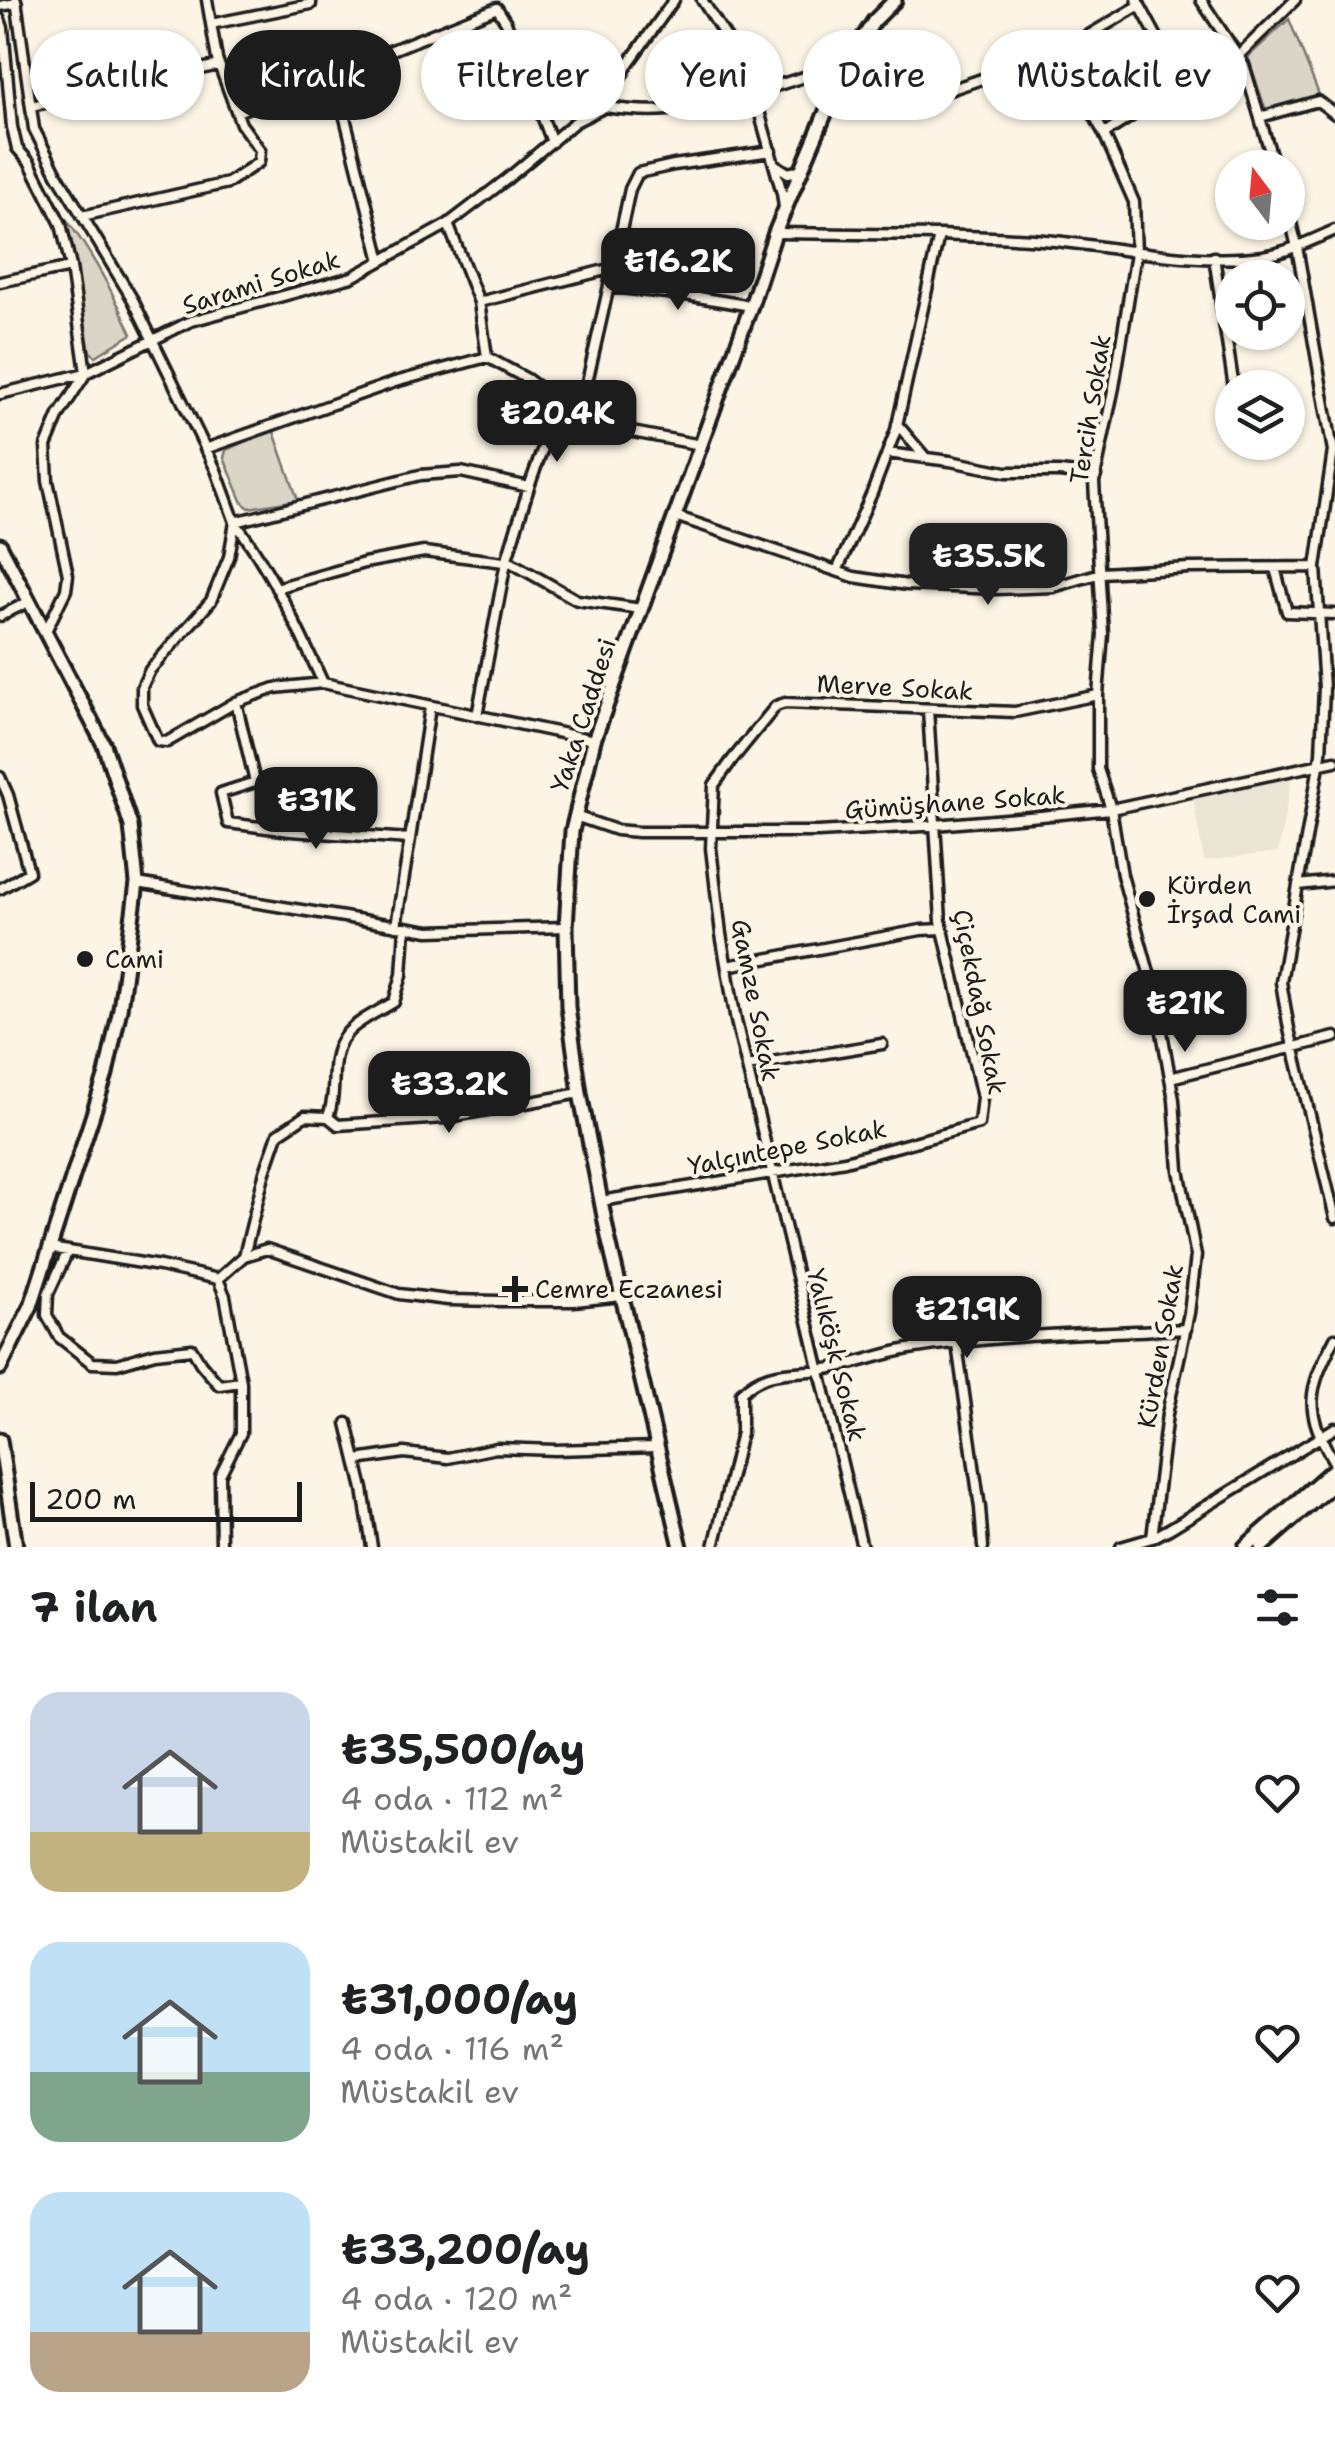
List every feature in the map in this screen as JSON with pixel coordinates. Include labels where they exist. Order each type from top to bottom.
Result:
[{"type":"street","points":[[207,0],[224,79]]},
{"type":"street","points":[[625,70],[674,0]]},
{"type":"street","points":[[702,0],[721,30]]},
{"type":"street","name":"Yaka Caddesi","points":[[868,30],[894,0]]},
{"type":"street","points":[[1200,0],[1220,30]]},
{"type":"street","points":[[1247,47],[1296,0]]},
{"type":"street","points":[[211,24],[314,1]]},
{"type":"street","points":[[0,6],[16,2],[30,93]]},
{"type":"street","points":[[1094,30],[1138,2],[1153,30]]},
{"type":"street","points":[[401,45],[497,4],[552,142]]},
{"type":"street","points":[[0,18],[4,28],[4,93],[17,148],[30,163],[61,224],[86,373],[46,446],[48,481],[68,575],[66,590],[46,632]]},
{"type":"street","points":[[204,68],[219,65]]},
{"type":"street","points":[[1247,75],[1270,150]]},
{"type":"street","points":[[1260,117],[1318,101],[1335,114]]},
{"type":"street","points":[[33,120],[34,129],[132,300],[216,470],[235,522],[276,588],[324,683]]},
{"type":"street","points":[[82,216],[228,184],[259,162],[260,150],[239,120]]},
{"type":"street","points":[[346,120],[381,261]]},
{"type":"street","name":"Sarami Sokak","points":[[0,394],[86,373],[190,321],[352,277],[448,224],[579,120]]},
{"type":"street","points":[[762,120],[782,193],[784,216]]},
{"type":"street","name":"Yaka Caddesi","points":[[681,1547],[600,1201],[580,1093],[568,1007],[566,927],[572,831],[594,740],[775,233],[823,120]]},
{"type":"street","name":"Tercih Sokak","points":[[1096,120],[1134,202],[1136,253],[1096,476],[1101,572]]},
{"type":"street","points":[[1104,134],[1126,120]]},
{"type":"street","points":[[580,413],[630,189],[638,173],[674,164],[771,151]]},
{"type":"street","points":[[774,163],[788,174],[802,170]]},
{"type":"street","points":[[448,224],[479,302],[488,358]]},
{"type":"street","points":[[775,233],[1054,241],[1136,253],[1214,258],[1263,256],[1297,247],[1335,230]]},
{"type":"street","points":[[838,571],[898,424],[939,235]]},
{"type":"street","points":[[1295,240],[1334,450],[1316,568],[1324,688],[1319,765],[1281,982],[1335,1217]]},
{"type":"street","points":[[1214,258],[1231,370]]},
{"type":"street","points":[[0,282],[71,267]]},
{"type":"street","points":[[479,302],[613,268]]},
{"type":"street","points":[[608,287],[751,306]]},
{"type":"street","points":[[205,449],[395,382],[488,358],[527,379],[559,404],[611,428],[700,445]]},
{"type":"street","points":[[477,716],[506,562],[559,404]]},
{"type":"street","points":[[898,424],[926,458]]},
{"type":"street","points":[[887,453],[1006,472],[1096,476]]},
{"type":"street","points":[[235,522],[420,474],[461,472],[528,487]]},
{"type":"street","points":[[675,516],[854,576],[907,584],[996,589],[1053,587],[1101,572],[1316,568]]},
{"type":"street","points":[[235,522],[229,557],[211,601],[150,670],[142,687],[142,705],[158,742],[167,742],[236,702],[275,688],[324,683],[594,740]]},
{"type":"street","points":[[0,545],[104,744],[131,826],[137,884],[120,1010],[106,1074],[31,1306],[0,1368]]},
{"type":"street","points":[[276,588],[364,563],[424,552],[506,562],[577,600],[641,608]]},
{"type":"street","points":[[1275,568],[1287,612],[1335,614]]},
{"type":"street","name":"Kürden Sokak","points":[[1101,572],[1098,769],[1111,808],[1122,875],[1156,998],[1170,1078],[1179,1170],[1196,1256],[1186,1329],[1166,1414],[1152,1538]]},
{"type":"street","points":[[0,616],[30,601]]},
{"type":"street","name":"Merve Sokak","points":[[710,832],[714,786],[776,706],[799,702],[1015,712],[1098,694]]},
{"type":"street","points":[[236,702],[255,782],[222,793],[228,823],[410,839]]},
{"type":"street","points":[[328,1116],[334,1101],[339,1040],[394,1002],[402,975],[401,927],[410,839],[430,707]]},
{"type":"street","name":"Çiçekdağ Sokak","points":[[928,709],[943,929],[982,1097],[980,1124]]},
{"type":"street","name":"Gümüşhane Sokak","points":[[575,816],[616,830],[638,832],[818,832],[936,825],[1111,808],[1335,761]]},
{"type":"street","points":[[0,777],[28,872],[0,889]]},
{"type":"street","name":"Gamze Sokak","points":[[710,832],[727,966],[772,1173]]},
{"type":"street","points":[[1298,885],[1335,881]]},
{"type":"street","points":[[137,884],[429,931],[566,927]]},
{"type":"street","points":[[727,966],[943,929]]},
{"type":"street","points":[[1170,1078],[1335,1036]]},
{"type":"street","points":[[747,1066],[882,1044]]},
{"type":"street","points":[[244,1256],[278,1134],[305,1116],[328,1116],[338,1125],[444,1118],[580,1093]]},
{"type":"street","name":"Yalçıntepe Sokak","points":[[600,1201],[845,1161],[980,1124]]},
{"type":"street","name":"Yalıköşk Sokak","points":[[772,1173],[862,1547]]},
{"type":"street","points":[[50,1248],[218,1279]]},
{"type":"street","points":[[218,1279],[244,1256],[267,1249],[400,1294],[448,1300],[574,1301],[622,1296]]},
{"type":"street","points":[[68,1251],[48,1294],[46,1315],[59,1337],[92,1363],[117,1364],[156,1353],[192,1349],[218,1385],[241,1382]]},
{"type":"street","points":[[218,1279],[225,1296],[241,1382],[241,1433],[220,1475],[220,1547]]},
{"type":"street","points":[[714,1547],[741,1433],[742,1394],[755,1380],[793,1371],[820,1370],[908,1349],[1031,1336],[1186,1329]]},
{"type":"street","points":[[1244,1547],[1335,1466],[1320,1438],[1312,1385],[1335,1338]]},
{"type":"street","points":[[957,1344],[983,1547]]},
{"type":"street","points":[[347,1423],[372,1547]]},
{"type":"street","points":[[1121,1547],[1152,1538],[1335,1428]]},
{"type":"street","points":[[0,1442],[16,1547]]},
{"type":"street","points":[[357,1460],[404,1453],[448,1458],[496,1448],[657,1447]]},
{"type":"street","points":[[1261,1547],[1334,1485]]},
{"type":"shaded area","points":[[1289,19],[1320,97],[1266,111],[1248,57]]},
{"type":"shaded area","points":[[63,215],[101,273],[132,334],[96,356],[90,352]]},
{"type":"shaded area","points":[[273,429],[298,500],[249,508],[243,503],[224,458],[226,450]]},
{"type":"shaded area","points":[[1289,775],[1278,852],[1204,861],[1193,799],[1198,792]]},
{"type":"place","name":"Kürden İrşad Cami","points":[[1147,899]]},
{"type":"place","name":"Cami","points":[[85,959]]},
{"type":"place","name":"Cemre Eczanesi","points":[[515,1289]]}]
